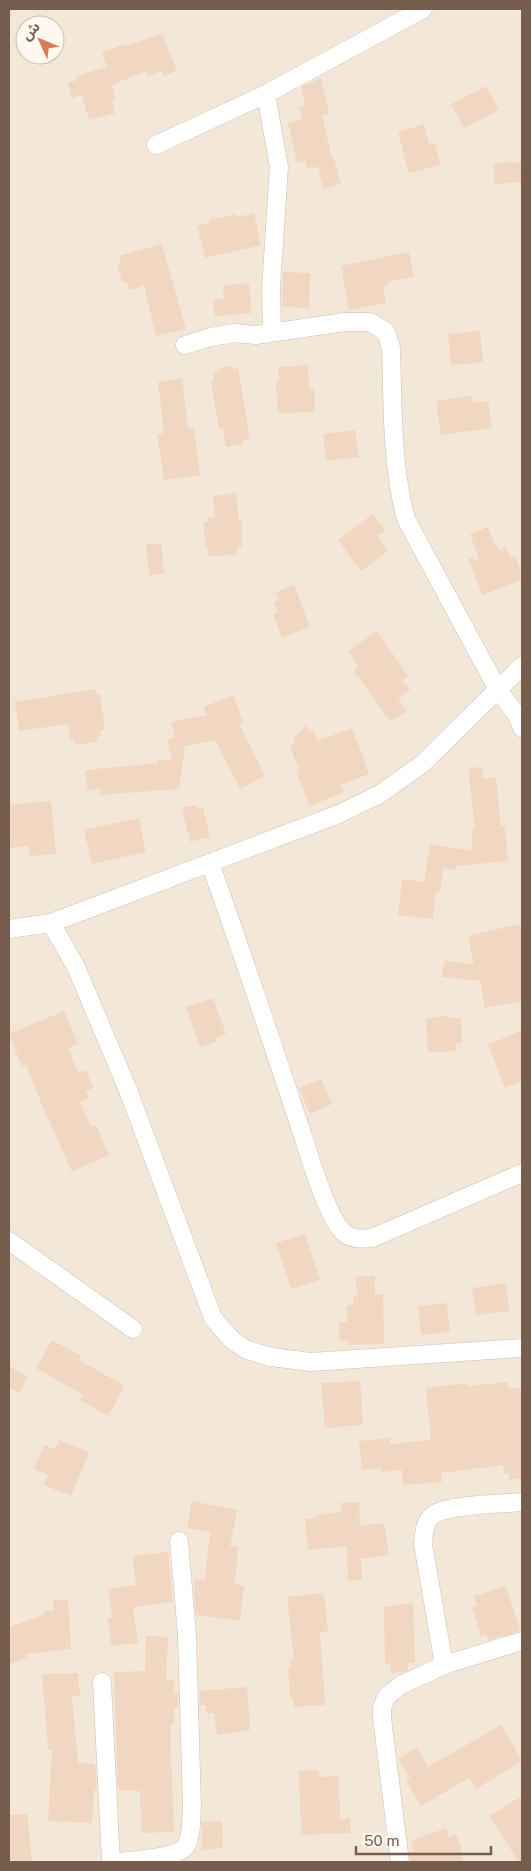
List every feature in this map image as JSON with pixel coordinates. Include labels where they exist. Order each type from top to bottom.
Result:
[{"type":"street","points":[[156,145],[266,94],[423,9]]},
{"type":"street","points":[[266,94],[279,167],[271,288],[272,332]]},
{"type":"street","points":[[185,345],[211,337],[235,333],[256,335],[345,322],[370,322],[386,332],[391,348],[394,459],[400,497],[406,518],[498,690],[517,715],[522,728]]},
{"type":"street","points":[[9,929],[51,924],[340,814],[380,794],[421,765],[522,666]]},
{"type":"street","points":[[210,863],[258,996],[316,1175],[332,1216],[344,1233],[351,1238],[360,1240],[372,1238],[522,1173]]},
{"type":"street","points":[[51,924],[76,967],[124,1081],[213,1318],[232,1340],[246,1350],[271,1357],[311,1362],[522,1348]]},
{"type":"street","points":[[9,1241],[133,1329]]},
{"type":"street","points":[[444,1665],[423,1544],[426,1525],[433,1514],[452,1508],[522,1502]]},
{"type":"street","points":[[119,1862],[168,1855],[180,1851],[185,1847],[190,1832],[192,1808],[187,1635],[178,1541]]},
{"type":"street","points":[[400,1862],[382,1708],[386,1697],[401,1685],[444,1665],[522,1640]]},
{"type":"street","points":[[102,1682],[111,1862]]},
{"type":"shaded area","points":[[9,9],[522,9],[522,1862],[9,1862]]},
{"type":"building","points":[[162,34],[177,71],[163,76],[162,71],[148,76],[146,71],[112,85],[116,100],[112,101],[115,113],[89,120],[82,95],[72,98],[68,83],[77,80],[76,76],[107,67],[102,53],[124,44],[125,46]]},
{"type":"building","points":[[321,78],[329,114],[322,115],[332,159],[334,158],[341,184],[323,189],[318,167],[307,168],[305,161],[297,163],[288,123],[302,120],[299,107],[305,106],[301,87]]},
{"type":"building","points":[[486,86],[499,110],[464,128],[451,104]]},
{"type":"building","points":[[424,124],[429,144],[435,143],[441,165],[409,173],[398,132]]},
{"type":"building","points":[[522,162],[522,182],[494,184],[494,163]]},
{"type":"building","points":[[254,213],[261,245],[205,258],[197,226],[210,223],[209,220],[236,214],[237,217]]},
{"type":"building","points":[[162,244],[186,329],[156,336],[144,286],[129,290],[126,281],[122,282],[117,264],[121,263],[119,256]]},
{"type":"building","points":[[409,252],[414,277],[388,282],[389,285],[383,286],[386,303],[349,310],[341,266]]},
{"type":"building","points":[[283,272],[310,273],[309,308],[282,307]]},
{"type":"building","points":[[249,283],[252,313],[215,316],[213,300],[224,299],[223,285]]},
{"type":"building","points":[[480,331],[483,362],[451,365],[448,334]]},
{"type":"building","points":[[308,365],[309,389],[314,389],[315,412],[278,413],[276,382],[279,381],[278,367]]},
{"type":"building","points":[[233,366],[234,369],[238,368],[250,438],[243,440],[243,444],[226,447],[223,428],[219,429],[211,381],[214,381],[213,373],[220,371],[219,368]]},
{"type":"building","points":[[182,378],[188,429],[194,428],[200,475],[164,480],[157,434],[164,433],[158,382]]},
{"type":"building","points":[[472,396],[473,403],[488,401],[492,428],[441,435],[436,401]]},
{"type":"building","points":[[355,430],[359,457],[326,461],[323,434]]},
{"type":"building","points":[[236,493],[239,521],[242,521],[242,547],[237,547],[237,555],[209,556],[208,548],[205,548],[204,522],[208,522],[208,517],[215,517],[213,496]]},
{"type":"building","points":[[373,514],[385,531],[378,536],[388,551],[361,571],[338,540]]},
{"type":"building","points":[[488,527],[499,550],[506,547],[510,558],[515,556],[522,580],[482,595],[468,557],[480,562],[470,534]]},
{"type":"building","points":[[161,543],[164,573],[149,576],[146,545]]},
{"type":"building","points":[[294,585],[310,627],[282,638],[273,614],[278,612],[274,602],[279,600],[276,592]]},
{"type":"building","points":[[377,631],[408,676],[402,680],[410,690],[398,698],[407,711],[391,722],[354,671],[359,667],[348,651]]},
{"type":"building","points":[[95,689],[96,695],[100,694],[105,729],[100,730],[101,736],[97,737],[97,742],[75,745],[74,740],[70,741],[68,724],[19,731],[15,702]]},
{"type":"building","points":[[233,695],[243,722],[239,724],[265,776],[240,789],[215,740],[185,746],[179,789],[100,795],[100,789],[87,790],[85,770],[158,763],[158,759],[172,761],[167,739],[175,738],[171,722],[207,715],[204,707]]},
{"type":"building","points":[[307,725],[309,732],[313,730],[318,741],[352,728],[369,774],[341,785],[344,792],[310,806],[297,774],[300,772],[290,746],[295,744],[293,738]]},
{"type":"building","points":[[482,767],[484,779],[496,777],[501,826],[505,826],[508,861],[457,866],[456,870],[443,868],[440,892],[436,892],[433,919],[398,915],[402,879],[424,882],[430,844],[473,851],[471,829],[475,829],[468,768]]},
{"type":"building","points":[[51,801],[56,854],[29,856],[28,846],[9,848],[9,805]]},
{"type":"building","points":[[196,805],[197,809],[203,808],[210,837],[190,842],[182,808]]},
{"type":"building","points":[[139,818],[146,852],[92,864],[84,830]]},
{"type":"building","points":[[520,924],[522,933],[522,1001],[485,1008],[480,981],[442,977],[444,961],[474,964],[468,936]]},
{"type":"building","points":[[213,998],[226,1034],[216,1038],[218,1041],[200,1047],[186,1007]]},
{"type":"building","points":[[64,1011],[78,1044],[68,1048],[78,1073],[86,1070],[93,1088],[86,1091],[89,1098],[80,1102],[91,1127],[96,1125],[109,1155],[72,1172],[48,1120],[26,1065],[22,1067],[9,1034]]},
{"type":"building","points":[[439,1016],[461,1018],[462,1043],[456,1043],[456,1051],[428,1052],[426,1018]]},
{"type":"building","points":[[522,1030],[522,1081],[505,1088],[488,1045]]},
{"type":"building","points":[[321,1079],[332,1104],[310,1114],[299,1088]]},
{"type":"building","points":[[305,1234],[320,1280],[291,1289],[276,1243]]},
{"type":"building","points":[[375,1276],[375,1295],[383,1294],[384,1344],[348,1345],[348,1341],[340,1341],[339,1322],[347,1322],[347,1305],[353,1305],[353,1296],[357,1296],[356,1277]]},
{"type":"building","points":[[506,1283],[509,1311],[476,1315],[472,1288]]},
{"type":"building","points":[[447,1303],[450,1332],[421,1335],[418,1306]]},
{"type":"building","points":[[52,1340],[81,1356],[79,1360],[125,1386],[108,1416],[80,1400],[83,1395],[36,1368]]},
{"type":"building","points":[[9,1366],[28,1377],[19,1393],[9,1387]]},
{"type":"building","points":[[360,1381],[363,1425],[325,1428],[321,1383]]},
{"type":"building","points":[[508,1382],[508,1389],[522,1388],[522,1478],[509,1480],[509,1473],[504,1474],[503,1465],[441,1473],[442,1482],[403,1485],[402,1470],[382,1472],[381,1468],[362,1470],[359,1441],[390,1438],[390,1444],[431,1440],[426,1388],[466,1383],[467,1386]]},
{"type":"building","points":[[59,1440],[89,1452],[71,1496],[44,1485],[48,1475],[34,1469],[44,1445],[55,1449]]},
{"type":"building","points":[[192,1501],[237,1510],[230,1546],[238,1546],[235,1584],[244,1586],[240,1621],[196,1615],[195,1579],[205,1580],[210,1532],[187,1528]]},
{"type":"building","points":[[359,1502],[360,1526],[384,1523],[389,1555],[361,1559],[362,1580],[348,1581],[347,1546],[308,1550],[305,1519],[316,1518],[316,1515],[341,1512],[340,1503]]},
{"type":"building","points":[[168,1552],[173,1602],[133,1607],[138,1643],[111,1646],[108,1619],[112,1618],[108,1589],[136,1585],[133,1556]]},
{"type":"building","points":[[506,1586],[520,1631],[488,1640],[486,1634],[481,1636],[472,1607],[477,1606],[474,1596]]},
{"type":"building","points":[[324,1593],[328,1631],[320,1632],[325,1705],[294,1707],[293,1698],[290,1698],[288,1668],[291,1668],[290,1659],[294,1659],[287,1597]]},
{"type":"building","points":[[68,1599],[71,1649],[27,1654],[27,1658],[9,1664],[9,1627],[44,1615],[44,1611],[54,1611],[53,1600]]},
{"type":"building","points":[[413,1603],[415,1663],[408,1663],[408,1670],[391,1673],[391,1663],[385,1664],[384,1607]]},
{"type":"building","points":[[146,1636],[168,1637],[166,1680],[174,1680],[174,1694],[178,1693],[178,1707],[174,1708],[174,1725],[170,1725],[174,1832],[141,1833],[140,1791],[118,1790],[114,1672],[145,1671]]},
{"type":"building","points":[[78,1673],[80,1696],[72,1696],[78,1763],[95,1764],[97,1790],[94,1790],[92,1823],[48,1821],[52,1750],[48,1750],[42,1674]]},
{"type":"building","points":[[247,1687],[250,1730],[217,1735],[214,1713],[206,1713],[206,1705],[200,1705],[199,1691]]},
{"type":"building","points":[[501,1725],[522,1761],[476,1789],[469,1778],[421,1806],[406,1780],[410,1778],[398,1759],[417,1747],[428,1767]]},
{"type":"building","points":[[318,1770],[319,1777],[339,1776],[340,1819],[350,1818],[351,1833],[301,1835],[299,1771]]},
{"type":"building","points":[[522,1796],[522,1862],[519,1862],[489,1816]]},
{"type":"building","points":[[27,1814],[32,1862],[9,1862],[9,1815]]},
{"type":"building","points":[[222,1821],[223,1848],[202,1850],[202,1822]]},
{"type":"building","points":[[446,1828],[449,1837],[456,1834],[464,1862],[410,1862],[409,1852],[414,1850],[411,1841]]}]
